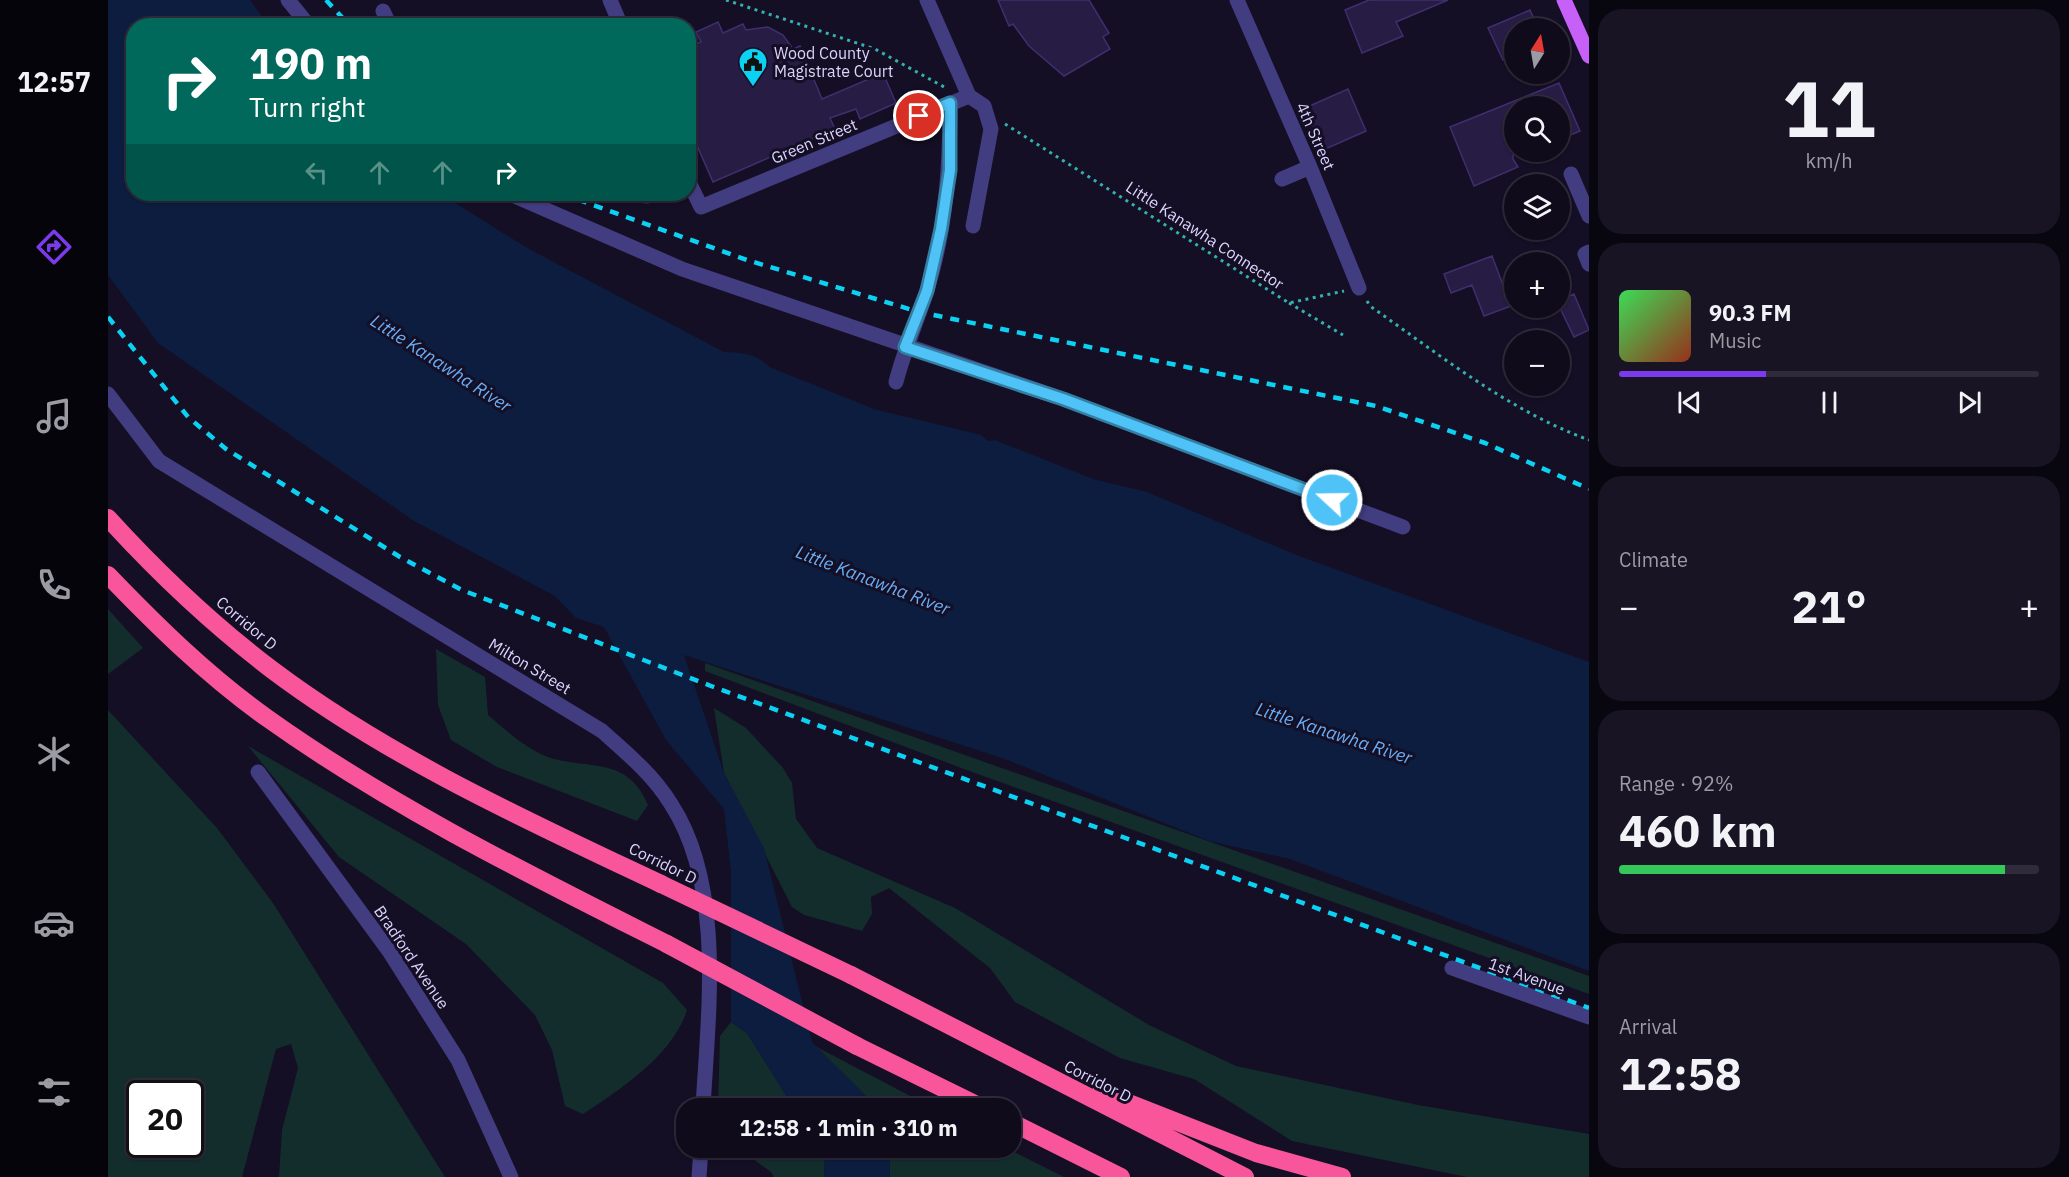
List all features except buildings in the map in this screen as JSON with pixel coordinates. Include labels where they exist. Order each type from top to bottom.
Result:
[{"type":"highway","name":"Corridor D","points":[[108,518],[173,585],[272,669],[322,704],[458,783],[851,975],[1245,1177]]},
{"type":"highway","points":[[108,575],[163,632],[213,675],[265,717],[339,767],[477,847],[667,944],[857,1046],[963,1098]]},
{"type":"highway","points":[[1004,1055],[1256,1152],[1342,1177]]},
{"type":"highway","points":[[1021,1127],[1120,1177]]},
{"type":"main road","points":[[1564,0],[1589,56]]},
{"type":"street","points":[[288,0],[303,18]]},
{"type":"street","points":[[610,0],[618,18]]},
{"type":"street","points":[[927,0],[969,96],[984,106],[991,129],[973,226]]},
{"type":"street","name":"4th Street","points":[[1237,0],[1311,167],[1359,288]]},
{"type":"street","points":[[383,11],[386,18]]},
{"type":"street","name":"Green Street","points":[[696,197],[701,207],[969,96]]},
{"type":"street","points":[[896,382],[905,347],[927,291],[941,229],[950,170],[946,105]]},
{"type":"street","points":[[1282,179],[1311,167]]},
{"type":"street","points":[[1571,174],[1589,216]]},
{"type":"street","points":[[526,201],[682,269],[905,347],[1063,399],[1403,527]]},
{"type":"street","points":[[1589,252],[1585,254],[1589,264]]},
{"type":"street","name":"Milton Street","points":[[108,394],[159,461],[602,731],[644,768],[671,804],[689,836],[700,869],[710,968],[704,1098]]},
{"type":"street","name":"Bradford Avenue","points":[[258,772],[389,951],[458,1060],[511,1177]]},
{"type":"street","name":"1st Avenue","points":[[1452,969],[1589,1017]]},
{"type":"street","points":[[699,1177],[700,1158]]},
{"type":"path","points":[[726,0],[874,49],[939,86],[969,96]]},
{"type":"path","name":"Little Kanawha Connector","points":[[1001,118],[1006,126],[1118,193],[1290,303],[1359,288]]},
{"type":"path","points":[[1359,288],[1370,306],[1502,398],[1558,429],[1589,440]]},
{"type":"path","points":[[1290,303],[1343,335]]},
{"type":"green space","points":[[108,609],[143,648],[108,674]]},
{"type":"green space","points":[[436,649],[485,677],[488,715],[527,746],[554,759],[608,768],[630,779],[640,790],[648,805],[637,821],[497,767],[451,740],[438,705]]},
{"type":"green space","points":[[705,663],[1589,976],[1589,994],[964,769],[705,671]]},
{"type":"green space","points":[[714,708],[746,728],[783,768],[792,783],[796,819],[817,848],[955,908],[1149,1025],[1236,1066],[1418,1105],[1589,1134],[1589,1177],[1467,1177],[1292,1141],[1194,1079],[1120,1058],[1015,1002],[990,968],[889,888],[871,897],[872,914],[862,931],[804,915],[792,907],[724,773]]},
{"type":"green space","points":[[108,710],[217,828],[273,903],[445,1177],[279,1177],[282,1130],[298,1068],[291,1044],[276,1049],[242,1177],[108,1177]]},
{"type":"green space","points":[[248,746],[663,983],[687,1010],[670,1042],[644,1070],[583,1114],[565,1106],[552,1050],[535,1015],[466,944],[339,857]]},
{"type":"green space","points":[[731,1022],[747,1033],[788,1098],[718,1098],[720,1036]]},
{"type":"green space","points":[[815,1046],[914,1098],[868,1098]]},
{"type":"green space","points":[[1021,1156],[1064,1177],[890,1177],[889,1158],[1021,1158]]},
{"type":"green space","points":[[752,1158],[825,1158],[824,1177],[774,1177],[771,1172]]},
{"type":"water","name":"Little Kanawha River","points":[[108,0],[250,0],[263,18],[126,18],[126,201],[452,201],[529,249],[724,352],[754,356],[769,367],[874,409],[981,435],[988,441],[995,440],[1093,479],[1147,492],[1299,556],[1589,662],[1589,971],[1290,859],[1209,841],[1005,759],[684,655],[724,773],[764,848],[812,1042],[868,1098],[788,1098],[747,1033],[731,1022],[731,872],[724,809],[666,740],[604,627],[576,618],[555,596],[414,521],[158,343],[108,275]]},
{"type":"water","points":[[825,1158],[889,1158],[890,1177],[824,1177]]},
{"type":"railway","points":[[326,0],[343,18]]},
{"type":"railway","points":[[582,201],[747,260],[919,312],[1376,406],[1485,443],[1589,489]]},
{"type":"railway","points":[[108,317],[188,417],[226,449],[400,557],[462,590],[711,686],[1589,1008]]},
{"type":"place","name":"Wood County Magistrate Court","points":[[753,88]]},
{"type":"route","points":[[919,116],[950,103],[950,170],[941,229],[927,291],[905,347],[1063,399],[1332,500]]}]
